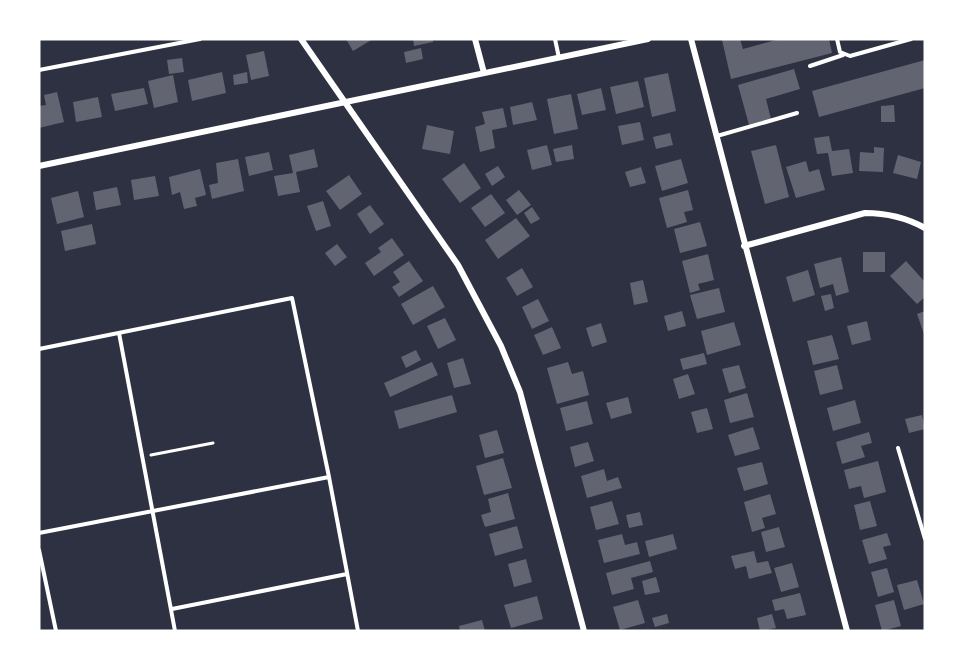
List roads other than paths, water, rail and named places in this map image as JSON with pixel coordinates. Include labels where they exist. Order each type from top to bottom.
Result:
[{"type":"street","points":[[301,39],[458,265],[501,346],[520,392],[584,631]]},
{"type":"street","points":[[475,39],[484,74]]},
{"type":"street","points":[[39,166],[648,39]]},
{"type":"street","points":[[691,39],[847,631]]},
{"type":"street","points":[[744,246],[865,213],[885,213],[910,220],[925,228]]},
{"type":"lane","points":[[39,70],[200,39]]},
{"type":"lane","points":[[555,39],[559,58]]},
{"type":"lane","points":[[837,39],[840,52],[850,56],[911,39]]},
{"type":"lane","points":[[810,66],[844,54]]},
{"type":"lane","points":[[716,136],[797,113]]},
{"type":"lane","points":[[39,349],[292,298],[358,631]]},
{"type":"lane","points":[[118,333],[154,508],[176,631]]},
{"type":"lane","points":[[898,448],[925,539]]},
{"type":"lane","points":[[39,533],[154,508],[329,477]]},
{"type":"lane","points":[[39,550],[56,631]]},
{"type":"lane","points":[[171,609],[347,574]]}]
